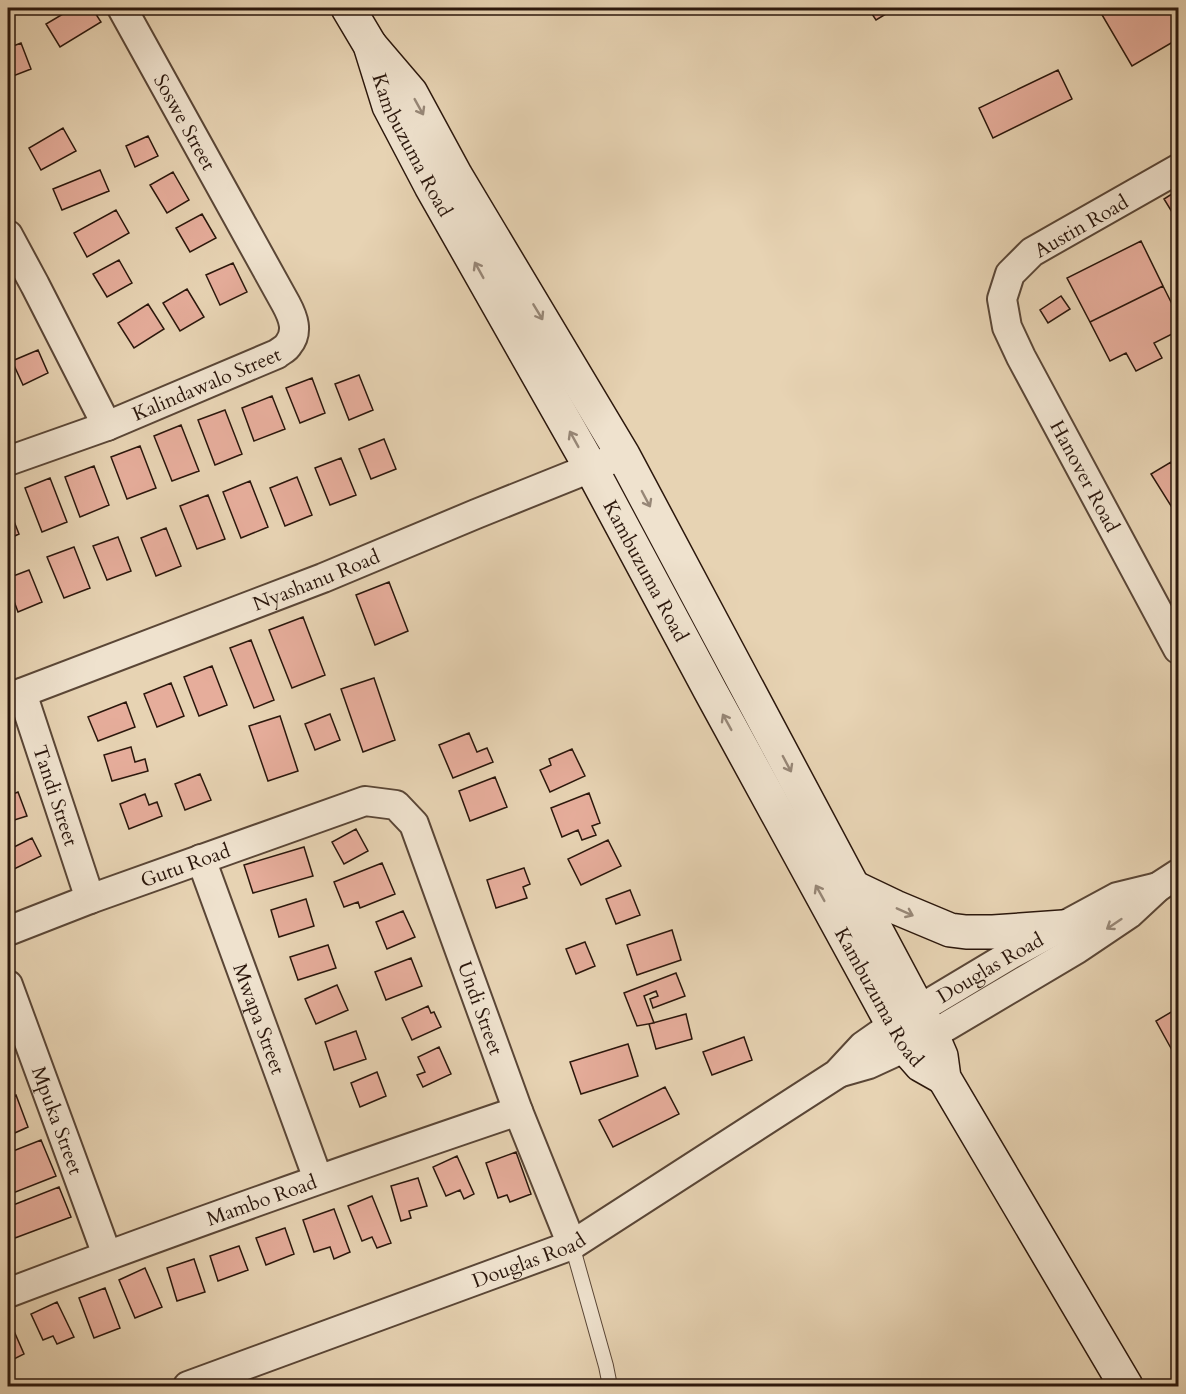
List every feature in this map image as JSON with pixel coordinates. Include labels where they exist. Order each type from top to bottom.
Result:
[{"type":"main road","name":"Kambuzuma Road","points":[[348,8],[370,45],[411,93],[462,186],[623,455],[853,886],[912,1029]]},
{"type":"main road","name":"Kambuzuma Road","points":[[370,45],[389,106],[437,196],[591,468],[711,692],[912,1029],[941,1056],[944,1078],[1126,1386]]},
{"type":"main road","points":[[853,886],[950,930],[993,932],[1063,927]]},
{"type":"street","name":"Soswe Street","points":[[122,8],[248,236]]},
{"type":"street","name":"Austin Road","points":[[1002,299],[1010,274],[1032,252],[1179,169]]},
{"type":"street","points":[[8,234],[107,426]]},
{"type":"street","name":"Kalindawalo Street","points":[[8,461],[107,426],[277,354],[289,345],[295,331],[292,316],[248,236]]},
{"type":"street","name":"Hanover Road","points":[[1002,299],[1006,327],[1021,357],[1179,649]]},
{"type":"street","name":"Nyashanu Road","points":[[15,695],[323,578],[623,455]]},
{"type":"street","name":"Tandi Street","points":[[15,695],[90,899]]},
{"type":"street","name":"Gutu Road","points":[[8,931],[90,899],[365,801]]},
{"type":"street","name":"Undi Street","points":[[365,801],[396,806],[414,824],[518,1111],[572,1245]]},
{"type":"street","name":"Mwapa Street","points":[[201,859],[318,1179]]},
{"type":"street","name":"Douglas Road","points":[[912,1029],[1077,949],[1129,914],[1168,880]]},
{"type":"street","name":"Douglas Road","points":[[188,1386],[572,1245],[837,1074],[870,1064],[912,1029],[1010,956],[1117,897],[1168,880]]},
{"type":"street","name":"Mpuka Street","points":[[8,985],[107,1255]]},
{"type":"street","name":"Mambo Road","points":[[8,1293],[318,1179],[518,1111]]},
{"type":"lane","points":[[572,1245],[610,1386]]},
{"type":"building","points":[[73,8],[92,8],[101,22],[60,47],[46,24]]},
{"type":"building","points":[[868,8],[889,8],[891,11],[876,20]]},
{"type":"building","points":[[1098,8],[1178,8],[1178,39],[1132,66]]},
{"type":"building","points":[[21,43],[31,69],[8,78],[8,48]]},
{"type":"building","points":[[1058,70],[1072,99],[993,138],[979,108]]},
{"type":"building","points":[[63,128],[76,151],[41,170],[29,148]]},
{"type":"building","points":[[148,136],[158,156],[135,167],[126,146]]},
{"type":"building","points":[[100,170],[109,191],[62,210],[53,189]]},
{"type":"building","points":[[173,172],[189,200],[167,213],[150,185]]},
{"type":"building","points":[[1178,190],[1178,215],[1175,217],[1164,199]]},
{"type":"building","points":[[116,210],[129,233],[87,257],[74,233]]},
{"type":"building","points":[[202,214],[216,238],[190,252],[176,228]]},
{"type":"building","points":[[1141,241],[1163,286],[1090,322],[1067,278]]},
{"type":"building","points":[[119,260],[132,283],[107,297],[93,274]]},
{"type":"building","points":[[233,263],[247,292],[220,305],[206,275]]},
{"type":"building","points":[[1163,286],[1178,316],[1178,331],[1154,343],[1162,358],[1136,371],[1126,353],[1110,361],[1090,322]]},
{"type":"building","points":[[187,289],[204,317],[180,331],[163,303]]},
{"type":"building","points":[[1061,296],[1070,309],[1048,323],[1040,310]]},
{"type":"building","points":[[148,304],[164,329],[134,348],[118,323]]},
{"type":"building","points":[[38,350],[48,373],[23,385],[12,361]]},
{"type":"building","points":[[359,375],[373,410],[349,420],[335,384]]},
{"type":"building","points":[[312,378],[325,413],[300,423],[286,388]]},
{"type":"building","points":[[272,396],[285,429],[254,441],[242,408]]},
{"type":"building","points":[[225,410],[242,454],[215,465],[198,420]]},
{"type":"building","points":[[181,425],[199,471],[172,481],[154,436]]},
{"type":"building","points":[[384,439],[396,469],[371,479],[359,449]]},
{"type":"building","points":[[140,446],[156,488],[127,499],[111,457]]},
{"type":"building","points":[[341,458],[356,495],[330,505],[315,468]]},
{"type":"building","points":[[1171,462],[1178,474],[1178,517],[1151,474]]},
{"type":"building","points":[[94,466],[109,505],[80,517],[65,477]]},
{"type":"building","points":[[297,477],[312,515],[285,526],[270,488]]},
{"type":"building","points":[[50,478],[67,522],[42,532],[25,488]]},
{"type":"building","points":[[250,481],[268,527],[241,538],[223,492]]},
{"type":"building","points":[[208,495],[225,539],[197,549],[180,506]]},
{"type":"building","points":[[8,506],[19,534],[8,539]]},
{"type":"building","points":[[166,528],[181,566],[156,576],[141,538]]},
{"type":"building","points":[[118,537],[131,571],[107,580],[93,546]]},
{"type":"building","points":[[74,547],[90,588],[64,598],[47,557]]},
{"type":"building","points":[[29,570],[42,602],[18,612],[8,585],[8,578]]},
{"type":"building","points":[[389,582],[408,631],[375,645],[356,595]]},
{"type":"building","points":[[303,617],[325,675],[292,688],[269,630]]},
{"type":"building","points":[[251,640],[274,700],[254,708],[230,648]]},
{"type":"building","points":[[212,666],[227,705],[199,716],[184,677]]},
{"type":"building","points":[[374,678],[395,740],[363,752],[341,689]]},
{"type":"building","points":[[171,683],[184,716],[157,727],[144,694]]},
{"type":"building","points":[[126,702],[135,727],[98,741],[88,717]]},
{"type":"building","points":[[330,714],[340,740],[315,750],[305,724]]},
{"type":"building","points":[[280,716],[298,771],[268,781],[249,726]]},
{"type":"building","points":[[469,733],[477,752],[487,748],[493,762],[453,778],[439,745]]},
{"type":"building","points":[[131,747],[135,762],[145,759],[148,771],[112,781],[104,755]]},
{"type":"building","points":[[572,749],[585,776],[550,792],[540,770],[551,765],[549,759]]},
{"type":"building","points":[[200,774],[211,800],[185,810],[175,784]]},
{"type":"building","points":[[495,777],[507,807],[470,821],[459,791]]},
{"type":"building","points":[[18,792],[27,816],[8,822],[8,796]]},
{"type":"building","points":[[589,793],[600,823],[592,826],[596,835],[582,840],[578,830],[562,837],[551,808]]},
{"type":"building","points":[[145,794],[149,805],[157,802],[162,816],[129,829],[120,804]]},
{"type":"building","points":[[356,829],[368,851],[344,864],[332,842]]},
{"type":"building","points":[[32,838],[41,856],[10,871],[8,850]]},
{"type":"building","points":[[608,840],[621,866],[581,885],[568,859]]},
{"type":"building","points":[[304,847],[313,876],[253,893],[244,865]]},
{"type":"building","points":[[382,863],[395,894],[360,908],[358,902],[344,907],[334,882]]},
{"type":"building","points":[[524,868],[530,884],[523,887],[527,898],[496,908],[487,880]]},
{"type":"building","points":[[630,890],[640,915],[616,924],[606,899]]},
{"type":"building","points":[[306,899],[314,926],[279,937],[271,910]]},
{"type":"building","points":[[403,911],[415,937],[387,949],[376,922]]},
{"type":"building","points":[[672,930],[681,960],[637,975],[627,945]]},
{"type":"building","points":[[585,942],[595,966],[576,974],[566,949]]},
{"type":"building","points":[[328,945],[336,968],[298,980],[290,957]]},
{"type":"building","points":[[411,958],[422,986],[386,1000],[375,972]]},
{"type":"building","points":[[676,973],[685,996],[653,1008],[650,999],[658,996],[656,991],[644,996],[654,1023],[637,1026],[624,993]]},
{"type":"building","points":[[337,985],[348,1010],[316,1024],[305,999]]},
{"type":"building","points":[[428,1006],[431,1013],[434,1012],[441,1027],[412,1040],[402,1018]]},
{"type":"building","points":[[1178,1008],[1178,1061],[1156,1021]]},
{"type":"building","points":[[686,1014],[692,1039],[656,1049],[649,1024]]},
{"type":"building","points":[[356,1031],[366,1059],[334,1070],[325,1042]]},
{"type":"building","points":[[744,1037],[752,1060],[712,1075],[703,1052]]},
{"type":"building","points":[[628,1044],[638,1076],[581,1094],[570,1062]]},
{"type":"building","points":[[439,1047],[451,1074],[423,1087],[417,1075],[425,1072],[418,1057]]},
{"type":"building","points":[[8,1070],[14,1084],[8,1086]]},
{"type":"building","points":[[377,1072],[386,1096],[360,1107],[351,1083]]},
{"type":"building","points":[[665,1087],[679,1114],[613,1147],[599,1120]]},
{"type":"building","points":[[16,1095],[28,1127],[8,1136],[8,1098]]},
{"type":"building","points":[[41,1140],[56,1176],[8,1195],[8,1153]]},
{"type":"building","points":[[516,1152],[531,1194],[510,1202],[507,1195],[498,1198],[486,1163]]},
{"type":"building","points":[[457,1156],[474,1194],[464,1199],[460,1190],[446,1196],[433,1167]]},
{"type":"building","points":[[418,1178],[427,1206],[409,1211],[411,1218],[401,1221],[391,1186]]},
{"type":"building","points":[[59,1187],[71,1217],[15,1238],[8,1220],[8,1207]]},
{"type":"building","points":[[372,1196],[391,1243],[377,1248],[372,1237],[362,1241],[348,1206]]},
{"type":"building","points":[[334,1209],[350,1252],[334,1259],[330,1247],[314,1252],[303,1220]]},
{"type":"building","points":[[285,1228],[294,1254],[266,1265],[256,1238]]},
{"type":"building","points":[[239,1246],[248,1270],[218,1281],[210,1256]]},
{"type":"building","points":[[194,1259],[205,1292],[177,1301],[167,1268]]},
{"type":"building","points":[[145,1268],[162,1307],[135,1318],[119,1280]]},
{"type":"building","points":[[105,1288],[120,1328],[94,1338],[79,1298]]},
{"type":"building","points":[[57,1302],[74,1337],[57,1344],[53,1336],[43,1340],[31,1314]]},
{"type":"building","points":[[10,1322],[24,1354],[8,1362],[8,1323]]}]
